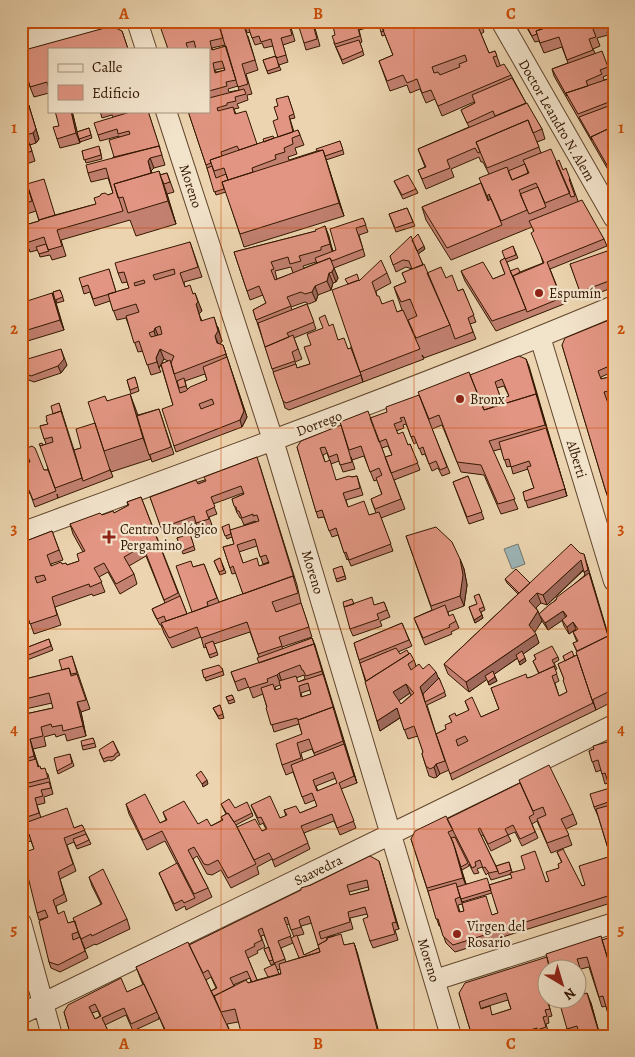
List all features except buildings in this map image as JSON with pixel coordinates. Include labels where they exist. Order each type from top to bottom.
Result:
[{"type":"street","points":[[21,42],[100,21]]},
{"type":"street","points":[[137,21],[146,48]]},
{"type":"street","name":"Doctor Leandro N. Alem","points":[[501,21],[614,218]]},
{"type":"street","name":"Moreno","points":[[166,112],[273,440],[451,1036]]},
{"type":"street","name":"Dorrego","points":[[21,533],[273,440],[540,337],[614,306]]},
{"type":"street","name":"Alberti","points":[[540,337],[614,581]]},
{"type":"street","name":"Saavedra","points":[[21,1014],[614,725]]},
{"type":"street","points":[[21,923],[52,1036]]},
{"type":"street","points":[[435,980],[614,923]]},
{"type":"water","points":[[518,544],[525,564],[512,569],[504,549]]},
{"type":"place","name":"Espumín","points":[[539,293]]},
{"type":"place","name":"Bronx","points":[[460,399]]},
{"type":"place","name":"Centro Urológico Pergamino","points":[[109,537]]},
{"type":"place","name":"Virgen del Rosario","points":[[457,934]]}]
